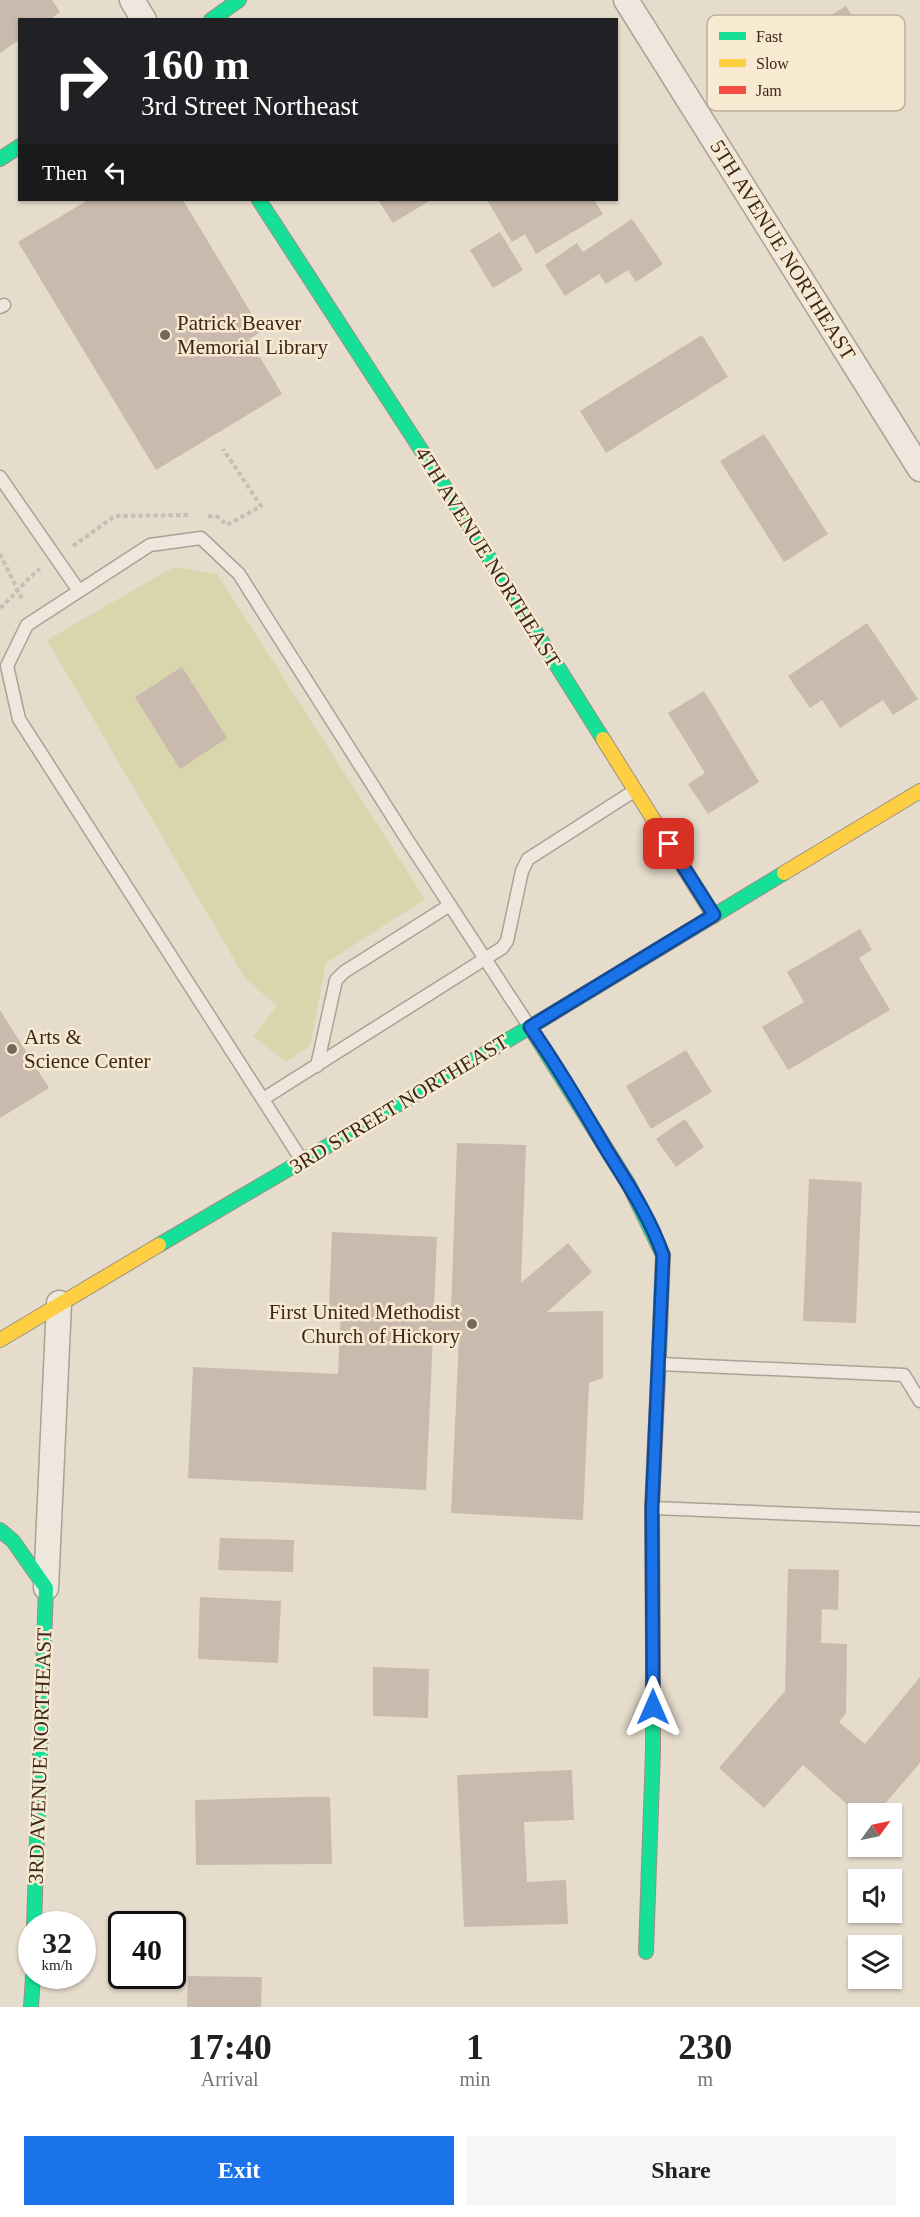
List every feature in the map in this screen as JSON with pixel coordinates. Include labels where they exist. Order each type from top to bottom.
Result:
[{"type":"street","points":[[132,0],[143,18]]},
{"type":"street","points":[[214,18],[239,0]]},
{"type":"street","name":"5TH AVENUE NORTHEAST","points":[[626,0],[916,455]]},
{"type":"street","points":[[0,159],[18,147]]},
{"type":"street","name":"4TH AVENUE NORTHEAST","points":[[260,201],[427,459],[714,915]]},
{"type":"street","name":"3RD STREET NORTHEAST","points":[[0,1340],[59,1303],[530,1027],[920,791]]},
{"type":"street","points":[[530,1027],[550,1055],[655,1234],[663,1255],[664,1276],[652,1508],[653,1750],[646,1952]]},
{"type":"street","name":"3RD AVENUE NORTHEAST","points":[[34,1911],[59,1303]]},
{"type":"street","points":[[0,1530],[13,1541],[46,1588]]},
{"type":"street","points":[[31,2007],[32,1989]]},
{"type":"lane","points":[[0,477],[79,591]]},
{"type":"lane","points":[[302,1161],[19,719],[7,666],[27,625],[150,545],[201,538],[239,574],[530,1027]]},
{"type":"lane","points":[[263,1099],[486,959],[507,941],[522,872],[528,860],[636,790]]},
{"type":"lane","points":[[316,1066],[336,980],[344,972],[450,905]]},
{"type":"lane","points":[[660,1364],[904,1375],[920,1401]]},
{"type":"lane","points":[[652,1508],[920,1519]]},
{"type":"path","points":[[0,554],[22,598]]},
{"type":"shaded area","points":[[174,567],[217,574],[425,899],[326,963],[310,1046],[286,1062],[253,1036],[277,1006],[245,978],[47,640]]},
{"type":"building","points":[[0,0],[52,0],[60,12],[52,18],[18,18],[18,40],[0,53]]},
{"type":"building","points":[[846,6],[852,15],[831,15]]},
{"type":"building","name":"Patrick Beaver Memorial Library","points":[[86,201],[184,201],[262,331],[249,339],[282,394],[156,470],[18,242]]},
{"type":"building","points":[[379,201],[429,201],[393,223]]},
{"type":"building","points":[[488,201],[595,201],[603,214],[536,254],[525,234],[512,242]]},
{"type":"building","points":[[632,219],[663,264],[636,282],[628,270],[606,284],[599,274],[565,296],[545,265],[577,243],[583,252]]},
{"type":"building","points":[[500,232],[523,270],[493,288],[470,250]]},
{"type":"building","points":[[702,335],[728,377],[606,453],[580,411]]},
{"type":"building","points":[[764,434],[828,534],[784,562],[720,461]]},
{"type":"building","points":[[867,623],[918,699],[893,715],[883,700],[840,728],[822,700],[810,708],[788,676]]},
{"type":"building","points":[[182,667],[227,738],[180,769],[135,697]]},
{"type":"building","points":[[704,691],[759,782],[708,814],[688,784],[705,773],[668,713]]},
{"type":"building","points":[[860,929],[872,950],[859,958],[890,1010],[788,1070],[762,1027],[804,1002],[787,972]]},
{"type":"building","name":"Arts & Science Center","points":[[0,1010],[49,1088],[0,1118]]},
{"type":"building","points":[[686,1050],[712,1092],[651,1129],[626,1086]]},
{"type":"building","points":[[685,1119],[704,1147],[676,1167],[656,1139]]},
{"type":"building","name":"First United Methodist Church of Hickory","points":[[457,1143],[526,1145],[521,1283],[568,1243],[592,1272],[547,1312],[603,1311],[603,1378],[589,1383],[583,1520],[451,1513],[459,1337],[433,1336],[426,1490],[188,1478],[193,1367],[338,1374],[341,1308],[329,1308],[332,1232],[437,1237],[434,1309],[451,1310]]},
{"type":"building","points":[[809,1179],[862,1182],[856,1323],[803,1321]]},
{"type":"building","points":[[220,1538],[294,1540],[293,1572],[218,1570]]},
{"type":"building","points":[[788,1569],[839,1570],[838,1610],[822,1609],[821,1643],[847,1644],[846,1713],[839,1722],[865,1744],[920,1677],[920,1763],[885,1803],[848,1803],[848,1805],[803,1765],[764,1808],[719,1768],[785,1691]]},
{"type":"building","points":[[200,1597],[281,1601],[278,1663],[198,1659]]},
{"type":"building","points":[[373,1667],[429,1669],[428,1718],[373,1716]]},
{"type":"building","points":[[572,1770],[574,1820],[524,1822],[527,1882],[566,1880],[568,1924],[464,1927],[457,1775]]},
{"type":"building","points":[[330,1797],[332,1864],[196,1865],[195,1800]]},
{"type":"building","points":[[188,1976],[262,1977],[261,2007],[187,2007]]},
{"type":"traffic: fast","points":[[214,18],[239,0]]},
{"type":"traffic: fast","points":[[0,159],[18,147]]},
{"type":"traffic: fast","points":[[260,201],[427,459],[603,739]]},
{"type":"traffic: fast","points":[[159,1245],[530,1027],[784,873]]},
{"type":"traffic: fast","points":[[530,1027],[629,1185],[663,1255],[659,1356]]},
{"type":"traffic: fast","points":[[0,1530],[13,1541],[46,1588],[34,1911]]},
{"type":"traffic: fast","points":[[646,1952],[653,1750],[653,1657]]},
{"type":"traffic: fast","points":[[31,2007],[32,1989]]},
{"type":"traffic: slow","points":[[603,739],[714,916]]},
{"type":"traffic: slow","points":[[784,873],[920,791]]},
{"type":"traffic: slow","points":[[0,1340],[159,1245]]},
{"type":"traffic: jam","points":[[653,1657],[652,1507],[659,1356]]},
{"type":"place","name":"Patrick Beaver Memorial Library","points":[[165,335]]},
{"type":"place","name":"Arts & Science Center","points":[[12,1049]]},
{"type":"place","name":"First United Methodist Church of Hickory","points":[[472,1324]]},
{"type":"route","points":[[653,1707],[652,1508],[664,1276],[663,1255],[655,1234],[635,1197],[550,1055],[530,1027],[714,915],[669,844]]}]
